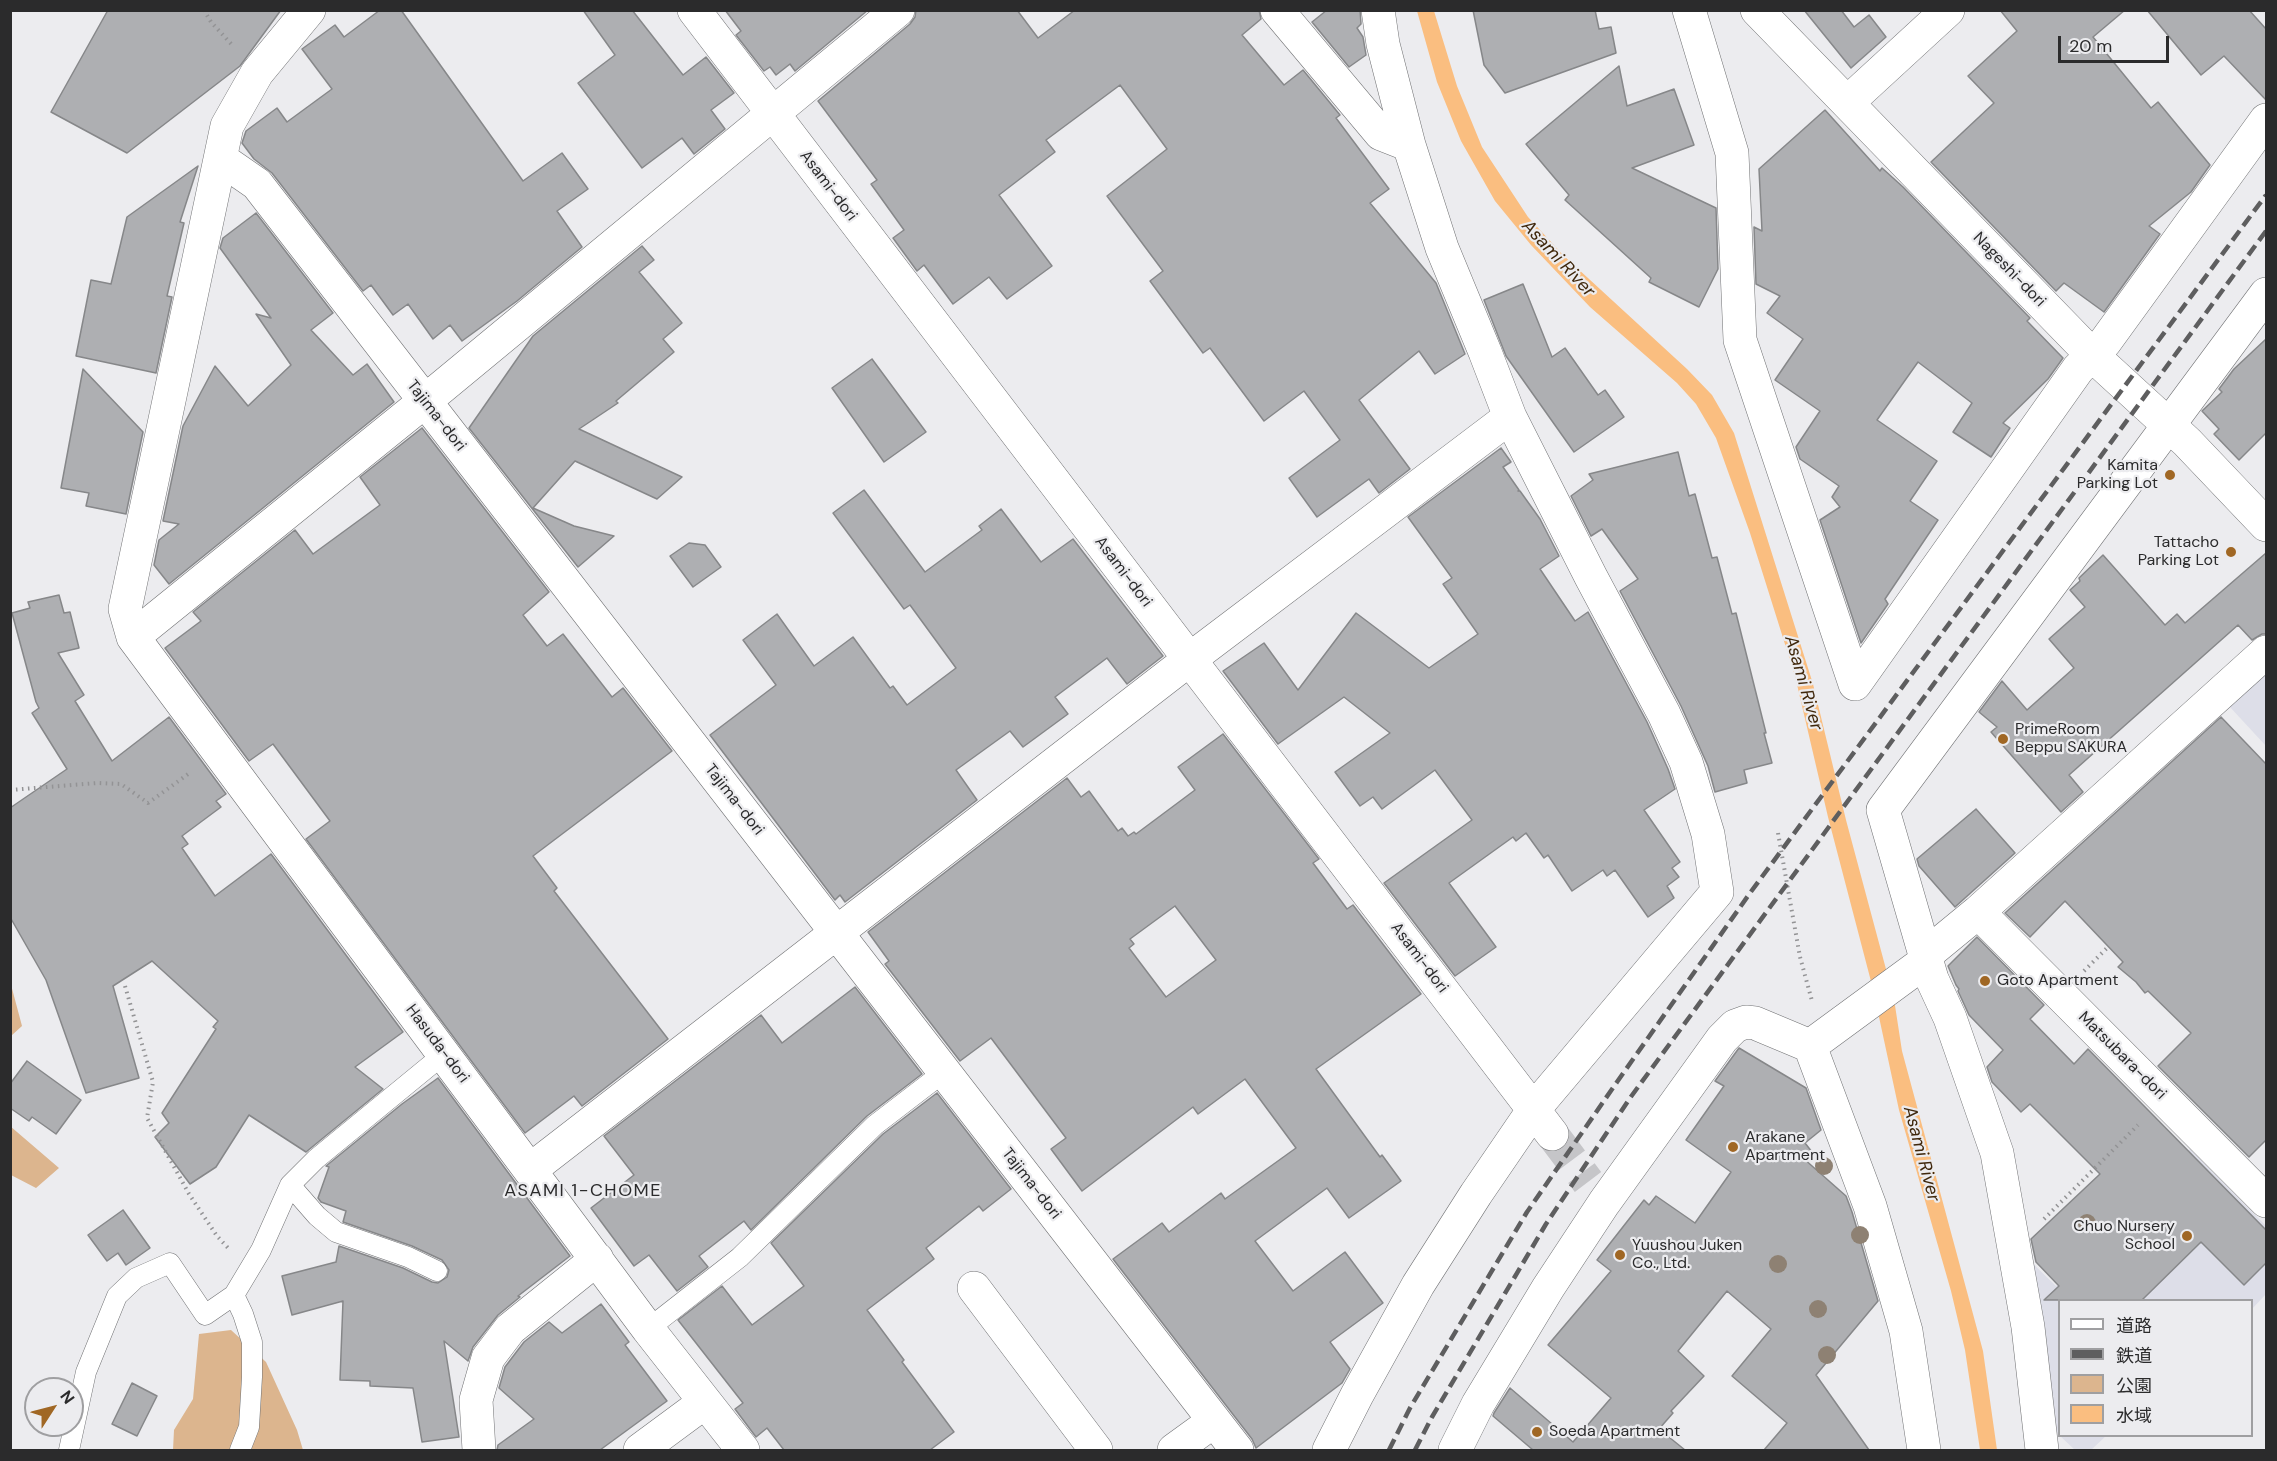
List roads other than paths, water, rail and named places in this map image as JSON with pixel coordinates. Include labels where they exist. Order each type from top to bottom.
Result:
[{"type":"street","points":[[309,10],[257,73],[227,126],[125,609],[133,637],[425,401],[898,10]]},
{"type":"street","name":"Asami-dori","points":[[694,10],[1543,1121]]},
{"type":"street","points":[[1277,10],[1381,134],[1409,145]]},
{"type":"street","points":[[1329,1450],[1418,1286],[1476,1194],[1543,1121],[1717,892],[1708,834],[1682,752],[1665,714],[1574,545],[1510,417],[1442,248],[1409,145],[1383,44],[1378,10]]},
{"type":"street","points":[[1689,10],[1732,153],[1740,339],[1855,684],[2078,369],[2105,342],[2266,120]]},
{"type":"street","name":"Nageshi-dori","points":[[1757,10],[2092,355],[2169,426],[2266,525]]},
{"type":"street","points":[[1848,102],[1948,10]]},
{"type":"street","name":"Tajima-dori","points":[[221,159],[257,184],[1237,1450]]},
{"type":"street","points":[[2042,1450],[2028,1327],[1997,1153],[1950,1018],[1922,962],[1883,810],[2266,294]]},
{"type":"street","points":[[530,1170],[1190,659],[1510,417]]},
{"type":"street","name":"Hasuda-dori","points":[[133,637],[648,1329],[743,1450]]},
{"type":"street","points":[[1818,1040],[1922,962],[2266,652]]},
{"type":"street","name":"Matsubara-dori","points":[[1978,912],[2266,1201]]},
{"type":"street","points":[[1455,1450],[1478,1404],[1548,1288],[1596,1192],[1722,1039],[1735,1026],[1746,1022],[1818,1040]]},
{"type":"street","points":[[1818,1040],[1906,1331],[1924,1450]]},
{"type":"street","points":[[479,1450],[476,1400],[488,1358],[510,1329],[597,1259]]},
{"type":"street","points":[[974,1288],[1096,1450]]},
{"type":"street","points":[[640,1450],[705,1402]]},
{"type":"street","points":[[1174,1450],[1214,1421]]},
{"type":"lane","points":[[69,1450],[86,1372],[117,1296],[136,1278],[170,1263],[205,1314],[234,1295],[261,1250],[290,1185],[316,1159],[444,1054]]},
{"type":"lane","points":[[648,1329],[740,1257],[875,1125],[944,1072]]},
{"type":"lane","points":[[290,1185],[317,1216],[336,1232],[408,1257],[438,1271]]},
{"type":"lane","points":[[234,1295],[252,1342],[249,1427],[240,1450]]},
{"type":"water","name":"Asami River","points":[[1417,11],[1434,11],[1457,86],[1482,147],[1528,217],[1564,256],[1687,369],[1712,395],[1734,433],[1813,684],[1846,820],[1894,999],[1902,1051],[1983,1351],[1997,1450],[1980,1450],[1965,1350],[1951,1291],[1899,1110],[1873,989],[1828,817],[1795,676],[1750,533],[1716,438],[1696,404],[1677,383],[1590,307],[1531,245],[1495,201],[1461,141],[1437,82]]},
{"type":"tunnel","points":[[1552,1134],[1588,1182]]},
{"type":"railway","points":[[1389,1450],[1410,1408],[1527,1212],[1617,1082],[1750,893],[2266,195]]},
{"type":"railway","points":[[1415,1450],[1432,1417],[1546,1224],[1630,1098],[2266,231]]},
{"type":"place","name":"Kamita Parking Lot","points":[[2170,475]]},
{"type":"place","name":"Tattacho Parking Lot","points":[[2231,552]]},
{"type":"place","name":"PrimeRoom Beppu SAKURA","points":[[2003,739]]},
{"type":"place","name":"Goto Apartment","points":[[1985,981]]},
{"type":"place","name":"Arakane Apartment","points":[[1733,1147]]},
{"type":"place","name":"Chuo Nursery School","points":[[2187,1236]]},
{"type":"place","name":"Yuushou Juken Co., Ltd.","points":[[1620,1255]]},
{"type":"place","name":"Soeda Apartment","points":[[1537,1432]]},
{"type":"district","name":"ASAMI 1-CHOME","points":[[583,1191]]}]
